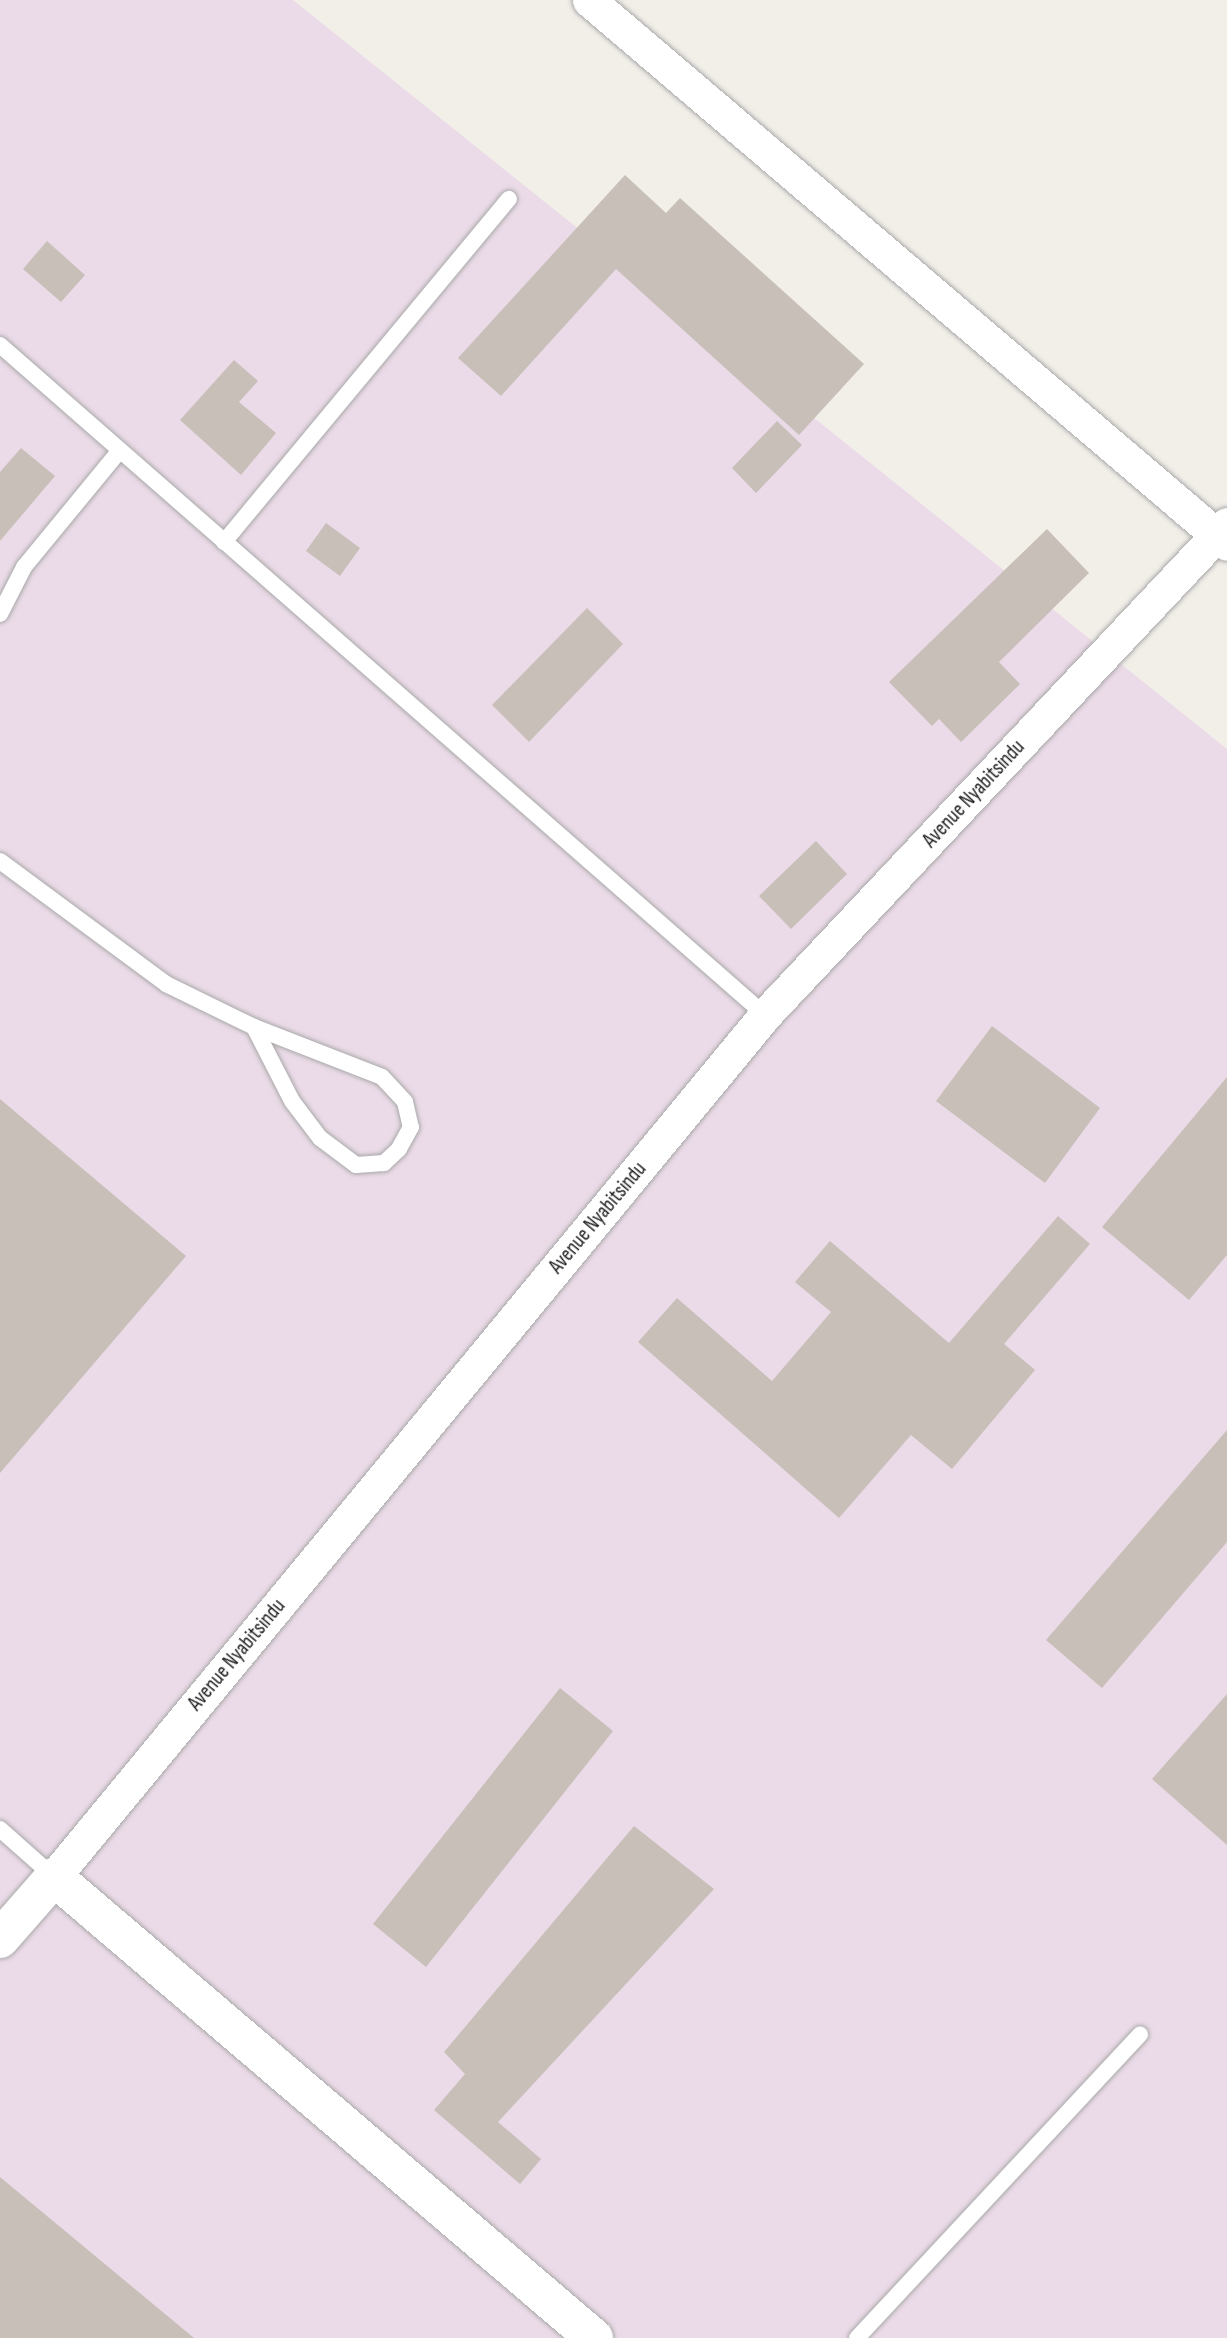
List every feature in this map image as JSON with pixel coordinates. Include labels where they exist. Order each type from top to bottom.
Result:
[{"type":"street","points":[[589,0],[1224,535]]},
{"type":"street","name":"Avenue Nyabitsindu","points":[[0,1939],[765,1015],[1224,535]]},
{"type":"street","points":[[54,1877],[594,2338]]},
{"type":"lane","points":[[224,542],[509,199]]},
{"type":"lane","points":[[0,345],[765,1015]]},
{"type":"lane","points":[[0,614],[24,567],[120,450]]},
{"type":"lane","points":[[0,861],[166,984],[254,1027],[382,1077],[405,1102],[411,1127],[399,1149],[384,1163],[356,1165],[320,1138],[292,1101],[254,1027]]},
{"type":"lane","points":[[0,1829],[54,1877]]},
{"type":"lane","points":[[857,2338],[1140,2035]]},
{"type":"shaded area","points":[[0,0],[293,0],[1227,749],[1227,2338],[0,2338]]},
{"type":"building","points":[[625,175],[666,213],[680,198],[864,364],[799,435],[616,269],[501,396],[458,358]]},
{"type":"building","points":[[47,241],[85,275],[61,302],[23,269]]},
{"type":"building","points":[[234,360],[258,381],[239,402],[276,433],[241,475],[180,420]]},
{"type":"building","points":[[777,421],[802,445],[756,493],[732,468]]},
{"type":"building","points":[[21,448],[55,476],[0,541],[0,472]]},
{"type":"building","points":[[326,523],[360,548],[340,576],[306,551]]},
{"type":"building","points":[[1047,529],[1089,573],[999,662],[1020,684],[961,742],[939,719],[932,726],[889,682]]},
{"type":"building","points":[[587,608],[623,644],[529,742],[492,705]]},
{"type":"building","points":[[816,841],[847,874],[791,929],[759,896]]},
{"type":"building","points":[[992,1026],[1100,1108],[1045,1183],[936,1101]]},
{"type":"building","points":[[1227,1077],[1227,1255],[1189,1300],[1102,1227]]},
{"type":"building","points":[[0,1099],[186,1256],[0,1473]]},
{"type":"building","points":[[1058,1216],[1090,1244],[1004,1344],[1035,1370],[952,1469],[911,1435],[839,1518],[638,1342],[677,1298],[772,1381],[831,1312],[795,1282],[830,1241],[949,1343]]},
{"type":"building","points":[[1227,1430],[1227,1542],[1102,1688],[1046,1640]]},
{"type":"building","points":[[560,1688],[613,1731],[426,1967],[373,1924]]},
{"type":"building","points":[[1227,1694],[1227,1845],[1152,1779]]},
{"type":"building","points":[[634,1826],[714,1889],[498,2122],[541,2159],[520,2184],[434,2110],[465,2074],[444,2052]]},
{"type":"building","points":[[0,2177],[194,2338],[0,2338]]}]
